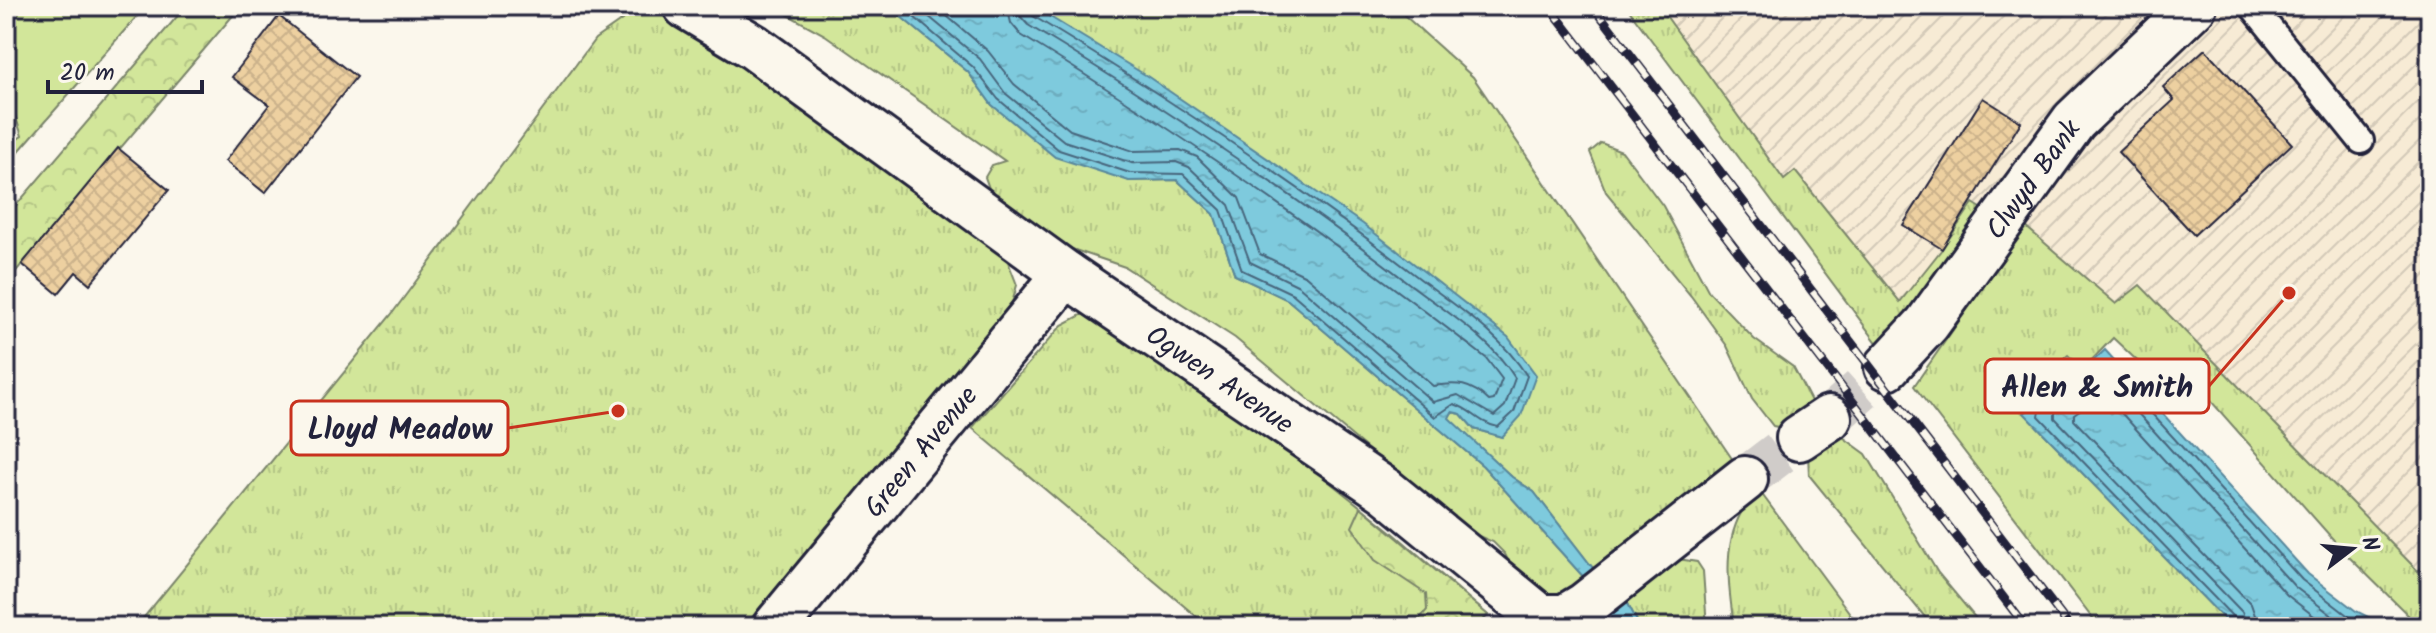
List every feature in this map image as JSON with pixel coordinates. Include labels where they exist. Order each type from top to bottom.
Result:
[{"type":"street","name":"Ogwen Avenue","points":[[686,6],[754,47],[1066,274],[1386,491],[1540,617],[1565,617],[1585,605],[1745,479]]},
{"type":"street","name":"Clwyd Bank","points":[[1887,367],[1927,324],[2074,121],[2194,6]]},
{"type":"street","name":"Green Avenue","points":[[775,627],[1066,274]]},
{"type":"lane","points":[[2252,6],[2361,141]]},
{"type":"shaded area","points":[[1659,6],[2430,6],[2430,560],[2418,571],[2140,285],[2116,305],[2025,226],[1973,203],[1900,302],[1795,171],[1784,180]]},
{"type":"green space","points":[[6,6],[146,6],[6,166],[6,146],[22,136],[6,88]]},
{"type":"green space","points":[[186,6],[241,6],[6,283],[6,217]]},
{"type":"green space","points":[[642,6],[653,6],[813,110],[1005,254],[1017,285],[1012,303],[744,627],[136,627],[391,315],[595,39]]},
{"type":"green space","points":[[772,6],[888,6],[968,72],[992,105],[1129,181],[1177,180],[1214,214],[1235,275],[1288,300],[1483,466],[1588,582],[1555,604],[1516,577],[1505,554],[1493,542],[1467,531],[1444,513],[1235,338],[1125,267],[1072,249],[990,191],[985,177],[992,165],[1005,161],[825,35]]},
{"type":"green space","points":[[1032,6],[1394,6],[1473,77],[1735,463],[1599,576],[1534,492],[1512,477],[1448,418],[1452,412],[1461,414],[1474,429],[1502,437]]},
{"type":"green space","points":[[1626,6],[1659,6],[1784,180],[1795,171],[1900,302],[1973,203],[1989,213],[1884,352]]},
{"type":"green space","points":[[1601,143],[1622,151],[1663,206],[1709,292],[1754,339],[1793,367],[1813,405],[1783,428],[1773,426],[1752,399],[1727,346],[1691,296],[1606,192],[1590,152]]},
{"type":"green space","points":[[2025,226],[2116,304],[2140,285],[2418,571],[2430,560],[2430,615],[2416,623],[2346,554],[2181,367],[2149,372],[2113,338],[2083,369],[2068,355],[2050,371],[2061,387],[2024,413],[2232,627],[2099,627],[1914,386]]},
{"type":"green space","points":[[1087,312],[1220,395],[1391,531],[1488,615],[1477,627],[1209,627],[972,428],[1062,325]]},
{"type":"green space","points":[[1836,432],[1866,454],[1938,573],[1983,627],[1933,627],[1809,475],[1808,454]]},
{"type":"green space","points":[[1758,489],[1860,627],[1734,627],[1729,554],[1737,521]]},
{"type":"green space","points":[[1361,507],[1488,615],[1477,627],[1413,627],[1427,610],[1426,594],[1375,560],[1352,527]]},
{"type":"green space","points":[[1678,559],[1697,562],[1703,571],[1707,627],[1640,627],[1624,596]]},
{"type":"water","points":[[888,6],[1032,6],[1147,76],[1363,224],[1508,337],[1536,375],[1521,416],[1502,437],[1474,429],[1461,414],[1452,412],[1449,418],[1512,477],[1534,492],[1599,576],[1588,582],[1483,466],[1288,300],[1235,275],[1214,214],[1177,180],[1129,181],[1055,157],[992,105],[968,72]]},
{"type":"water","points":[[2105,350],[2308,574],[2356,611],[2386,626],[2416,623],[2430,615],[2430,627],[2232,627],[2024,413],[2074,379]]},
{"type":"water","points":[[1624,596],[1640,627],[1622,627],[1605,611]]},
{"type":"building","points":[[279,16],[356,77],[265,193],[225,161],[269,105],[232,77]]},
{"type":"building","points":[[2205,49],[2292,144],[2194,235],[2118,152],[2174,100],[2163,87]]},
{"type":"building","points":[[1983,98],[2021,122],[1942,249],[1903,225]]},
{"type":"building","points":[[118,148],[169,190],[90,284],[76,272],[58,294],[22,264]]},
{"type":"tunnel","points":[[1829,418],[1887,367]]},
{"type":"tunnel","points":[[1745,479],[1799,438]]},
{"type":"railway","points":[[1549,6],[2026,627]]},
{"type":"railway","points":[[1593,6],[2070,627]]},
{"type":"place","name":"Allen & Smith","points":[[2289,293]]},
{"type":"place","name":"Lloyd Meadow","points":[[618,411]]}]
